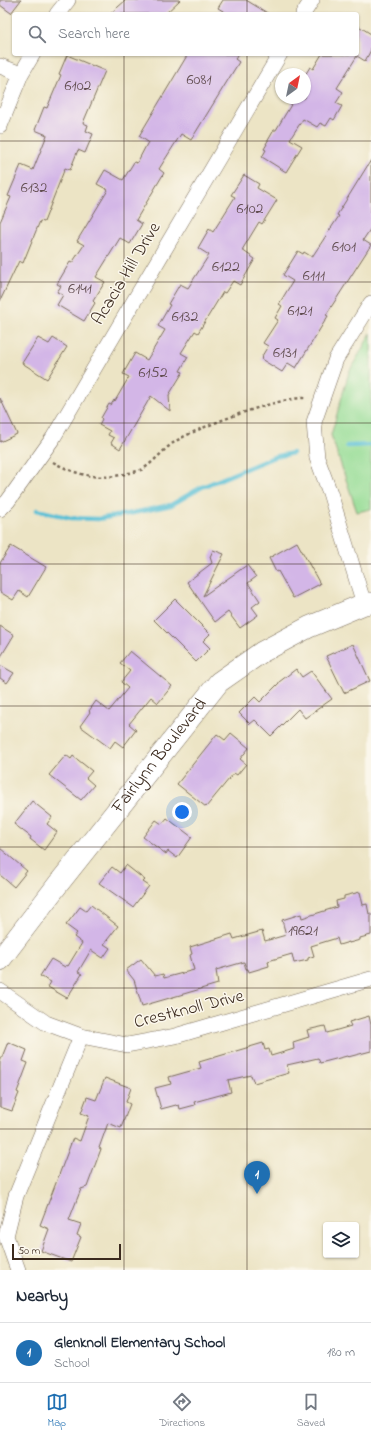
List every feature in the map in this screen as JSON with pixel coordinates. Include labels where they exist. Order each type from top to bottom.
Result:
[{"type":"street","points":[[59,12],[68,0]]},
{"type":"street","points":[[305,12],[312,0]]},
{"type":"street","points":[[0,126],[21,74],[32,56]]},
{"type":"street","name":"Acacia Hill Drive","points":[[3,501],[53,438],[279,56]]},
{"type":"street","points":[[0,66],[21,74]]},
{"type":"street","points":[[367,604],[317,458],[314,422],[336,360],[371,303]]},
{"type":"street","name":"Fairlynn Boulevard","points":[[0,960],[219,682],[262,652],[309,627],[367,604]]},
{"type":"street","name":"Crestknoll Drive","points":[[0,991],[46,1023],[81,1036],[127,1045],[174,1036],[371,979]]},
{"type":"street","points":[[18,1270],[6,1236],[16,1196],[81,1036]]},
{"type":"path","points":[[41,454],[67,469],[86,475],[106,478],[119,476],[142,470],[156,460],[173,443],[188,434],[279,402],[297,397],[304,398]]},
{"type":"green space","points":[[371,333],[371,509],[357,512],[331,435],[349,372]]},
{"type":"building","points":[[0,0],[21,0],[11,13],[0,5]]},
{"type":"building","points":[[126,0],[180,0],[167,12],[112,12]]},
{"type":"building","points":[[223,0],[246,0],[266,12],[225,12],[218,8]]},
{"type":"building","points":[[359,26],[371,34],[371,50],[365,61],[357,56],[359,56]]},
{"type":"building","points":[[67,56],[105,71],[83,123],[88,125],[86,131],[93,134],[85,153],[78,150],[70,170],[65,168],[44,222],[40,221],[23,263],[19,261],[0,301],[0,222],[11,197],[8,196],[21,165],[33,170],[47,135],[35,130],[44,107],[47,108],[61,75],[59,74]]},
{"type":"building","points":[[187,56],[237,56],[235,59],[239,62],[191,140],[181,134],[159,169],[164,173],[136,220],[142,224],[130,244],[120,238],[96,277],[105,282],[93,301],[95,303],[84,321],[57,305],[63,295],[57,292],[61,286],[57,284],[70,262],[72,263],[84,245],[77,241],[108,190],[97,184],[105,170],[123,180],[134,162],[137,163],[148,142],[139,136]]},
{"type":"building","points":[[321,56],[357,56],[337,88],[343,92],[336,103],[342,106],[334,120],[331,118],[326,126],[320,123],[317,127],[303,119],[290,139],[302,146],[286,172],[262,157],[266,150],[264,149],[266,144],[291,104],[311,104],[310,67],[313,69]]},
{"type":"building","points":[[371,160],[371,228],[363,240],[371,245],[326,315],[328,316],[296,368],[288,363],[282,372],[261,359],[268,346],[263,343],[278,320],[275,318],[282,306],[279,304],[293,281],[283,275],[298,251],[303,254],[304,252],[312,257],[339,216],[337,215]]},
{"type":"building","points":[[244,175],[259,184],[257,188],[277,200],[262,224],[259,222],[242,250],[255,259],[240,285],[233,281],[225,293],[223,292],[198,333],[195,331],[181,353],[188,357],[180,371],[183,372],[169,395],[170,411],[151,396],[120,449],[111,443],[114,438],[108,435],[110,431],[99,425],[102,419],[101,418],[109,404],[111,405],[114,400],[115,401],[129,377],[123,374],[135,353],[147,360],[165,330],[158,326],[170,305],[168,304],[180,284],[188,288],[209,255],[198,248],[209,229],[213,232],[235,197],[231,195]]},
{"type":"building","points":[[38,338],[49,344],[53,338],[67,347],[47,379],[22,363]]},
{"type":"building","points":[[0,398],[17,434],[0,442]]},
{"type":"building","points":[[297,542],[320,584],[293,598],[278,571],[276,572],[269,558]]},
{"type":"building","points":[[11,546],[46,567],[28,597],[19,591],[13,600],[0,592],[0,563]]},
{"type":"building","points":[[213,550],[224,554],[203,596],[247,565],[256,577],[248,583],[260,601],[252,607],[258,615],[240,628],[228,612],[215,622],[187,582],[212,563],[210,557]]},
{"type":"building","points":[[175,599],[210,634],[203,641],[210,648],[196,662],[154,620]]},
{"type":"building","points":[[0,626],[14,635],[0,658]]},
{"type":"building","points":[[353,644],[370,681],[344,693],[326,656]]},
{"type":"building","points":[[130,651],[172,686],[158,703],[151,697],[129,724],[136,730],[123,747],[115,741],[110,748],[80,726],[96,701],[109,711],[128,688],[121,682],[130,671],[120,663]]},
{"type":"building","points":[[0,665],[14,673],[7,683],[0,678]]},
{"type":"building","points":[[296,669],[302,677],[311,671],[332,699],[305,718],[298,709],[271,736],[255,720],[250,724],[239,713],[255,697],[260,702],[279,682]]},
{"type":"building","points":[[231,733],[249,748],[240,759],[246,764],[237,775],[234,773],[206,807],[177,784],[217,734],[225,740]]},
{"type":"building","points":[[66,755],[71,759],[73,756],[92,771],[86,778],[94,785],[81,800],[49,775]]},
{"type":"building","points":[[32,801],[52,817],[47,824],[57,832],[44,850],[30,839],[31,837],[14,824]]},
{"type":"building","points":[[167,818],[192,837],[177,858],[168,851],[166,854],[143,837],[156,820],[162,824]]},
{"type":"building","points":[[0,848],[27,871],[14,887],[0,875]]},
{"type":"building","points":[[126,865],[145,880],[143,882],[149,886],[133,907],[99,883],[112,867],[120,873]]},
{"type":"building","points":[[360,892],[363,905],[367,904],[369,914],[371,913],[371,935],[360,938],[360,940],[339,945],[337,938],[311,946],[314,956],[308,958],[308,960],[294,963],[292,954],[268,961],[269,966],[249,972],[248,969],[246,969],[244,962],[216,970],[218,984],[142,1006],[134,980],[126,970],[141,959],[155,976],[163,974],[164,978],[194,970],[190,955],[192,954],[190,947],[232,934],[234,939],[262,931],[265,941],[286,935],[282,920],[301,914],[302,918],[337,907],[336,901],[344,899],[344,896]]},
{"type":"building","points":[[91,905],[118,926],[104,944],[110,948],[103,958],[91,950],[78,972],[82,974],[67,998],[48,987],[51,982],[40,976],[51,959],[65,967],[66,965],[68,966],[82,943],[74,937],[77,933],[66,925],[80,907],[86,911]]},
{"type":"building","points":[[369,1016],[371,1025],[371,1051],[320,1063],[318,1058],[287,1065],[289,1073],[254,1083],[251,1075],[228,1080],[231,1092],[194,1102],[195,1105],[180,1109],[179,1105],[176,1105],[161,1109],[155,1088],[171,1084],[169,1077],[201,1068],[199,1062],[263,1043],[265,1050],[269,1049],[271,1056],[294,1049],[293,1042],[309,1037],[307,1030],[325,1026],[327,1033],[351,1026],[349,1022]]},
{"type":"building","points":[[8,1042],[27,1050],[23,1061],[28,1063],[17,1092],[19,1093],[12,1111],[0,1107],[0,1062]]},
{"type":"building","points":[[105,1078],[131,1088],[126,1102],[130,1104],[121,1128],[108,1123],[99,1148],[101,1149],[87,1187],[81,1189],[69,1220],[81,1224],[77,1235],[81,1237],[71,1262],[41,1251],[49,1229],[40,1225],[73,1138],[80,1141],[89,1116],[81,1113],[87,1097],[96,1100]]},
{"type":"waterway","points":[[347,446],[371,445]]},
{"type":"waterway","points":[[37,510],[71,518],[98,519],[171,505],[202,487],[274,457],[293,453]]},
{"type":"place","name":"Glenknoll Elementary School","points":[[257,1194]]}]
